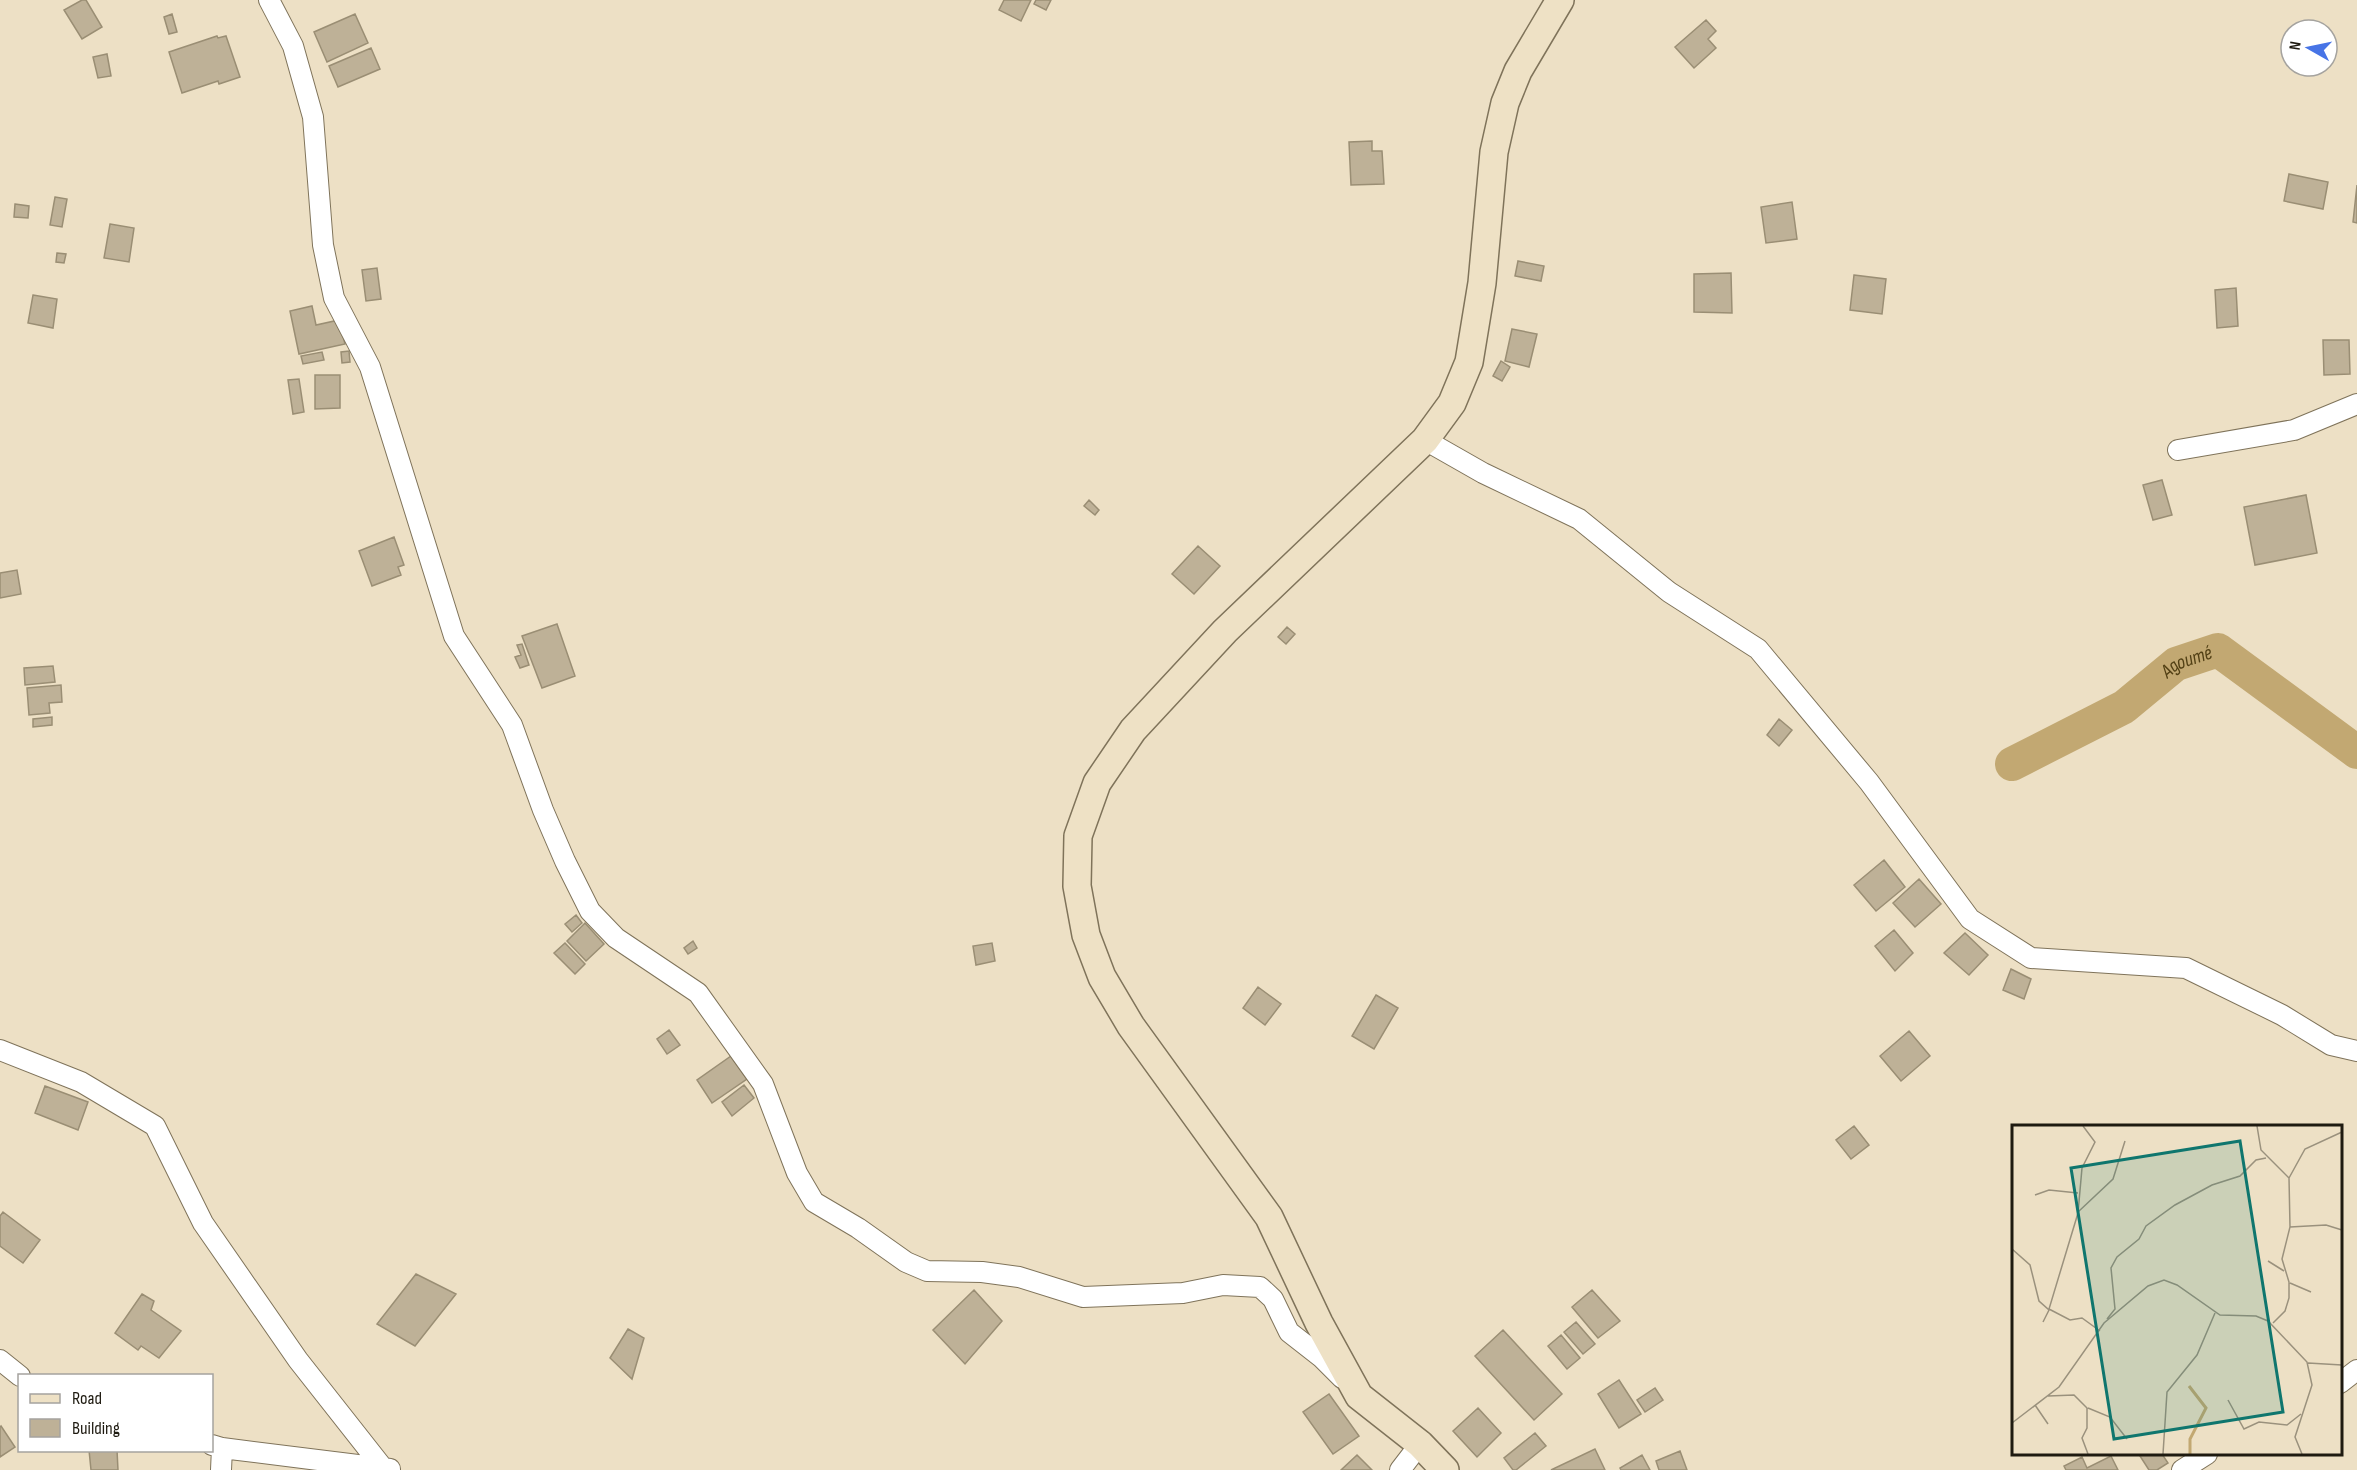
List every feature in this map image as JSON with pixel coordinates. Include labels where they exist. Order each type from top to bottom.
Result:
[{"type":"street","points":[[269,0],[293,46],[313,117],[323,245],[334,298],[370,367],[454,636],[512,725],[556,841],[590,911],[616,938],[698,993],[763,1084],[797,1173],[814,1202],[858,1228],[906,1262],[927,1271],[982,1272],[1019,1277],[1083,1297],[1183,1293],[1223,1285],[1260,1287],[1273,1299],[1289,1332],[1321,1357],[1359,1396],[1420,1444],[1445,1470]]},
{"type":"street","points":[[1359,1396],[1319,1323],[1269,1217],[1131,1026],[1102,977],[1086,935],[1077,886],[1078,836],[1097,783],[1133,730],[1225,631],[1425,440],[1452,404],[1469,362],[1482,283],[1494,152],[1505,103],[1518,71],[1560,0]]},
{"type":"street","points":[[2178,450],[2294,429],[2357,404]]},
{"type":"street","points":[[1425,440],[1483,473],[1579,519],[1669,592],[1758,649],[1869,782],[1970,919],[2031,958],[2186,968],[2282,1015],[2331,1045],[2357,1051]]},
{"type":"street","points":[[0,1050],[81,1082],[155,1126],[204,1223],[298,1360],[388,1469]]},
{"type":"street","points":[[0,1360],[18,1375]]},
{"type":"street","points":[[2342,1381],[2357,1370]]},
{"type":"street","points":[[1400,1470],[1420,1444]]},
{"type":"street","points":[[221,1470],[217,1446],[388,1469]]},
{"type":"street","points":[[2182,1470],[2205,1455]]},
{"type":"building","points":[[86,0],[102,27],[82,39],[64,10]]},
{"type":"building","points":[[1004,0],[1031,0],[1021,21],[999,10]]},
{"type":"building","points":[[1036,0],[1051,0],[1046,10],[1034,4]]},
{"type":"building","points":[[172,14],[177,32],[169,34],[164,17]]},
{"type":"building","points":[[355,14],[368,43],[327,62],[314,32]]},
{"type":"building","points":[[1706,20],[1716,31],[1708,39],[1716,48],[1694,68],[1675,47]]},
{"type":"building","points":[[217,36],[218,38],[226,36],[240,77],[219,84],[218,81],[182,93],[169,52]]},
{"type":"building","points":[[371,48],[380,69],[338,87],[329,66]]},
{"type":"building","points":[[107,54],[111,76],[98,78],[93,57]]},
{"type":"building","points":[[1372,141],[1372,151],[1382,151],[1384,184],[1351,185],[1349,142]]},
{"type":"building","points":[[2289,174],[2328,182],[2323,209],[2284,201]]},
{"type":"building","points":[[2357,185],[2357,223],[2353,222]]},
{"type":"building","points":[[55,197],[67,199],[62,227],[50,225]]},
{"type":"building","points":[[1792,202],[1797,239],[1766,243],[1761,207]]},
{"type":"building","points":[[15,204],[29,206],[28,218],[14,217]]},
{"type":"building","points":[[110,224],[134,228],[129,262],[104,258]]},
{"type":"building","points":[[57,253],[66,254],[64,263],[56,262]]},
{"type":"building","points":[[1518,261],[1544,266],[1541,281],[1515,276]]},
{"type":"building","points":[[377,268],[381,299],[366,301],[362,270]]},
{"type":"building","points":[[1731,273],[1732,313],[1694,312],[1694,274]]},
{"type":"building","points":[[1854,275],[1886,279],[1882,314],[1850,310]]},
{"type":"building","points":[[2236,288],[2238,326],[2217,328],[2215,290]]},
{"type":"building","points":[[33,295],[57,299],[53,328],[28,323]]},
{"type":"building","points":[[312,306],[316,325],[339,320],[345,344],[299,354],[290,311]]},
{"type":"building","points":[[1512,329],[1537,334],[1529,367],[1505,361]]},
{"type":"building","points":[[2323,340],[2349,340],[2350,374],[2324,375]]},
{"type":"building","points":[[349,351],[350,362],[342,363],[341,352]]},
{"type":"building","points":[[322,352],[324,360],[303,364],[301,356]]},
{"type":"building","points":[[1501,361],[1510,367],[1502,381],[1493,376]]},
{"type":"building","points":[[315,375],[340,375],[340,408],[315,409]]},
{"type":"building","points":[[299,379],[304,412],[293,414],[288,380]]},
{"type":"building","points":[[2162,480],[2172,515],[2153,520],[2143,485]]},
{"type":"building","points":[[2306,495],[2317,553],[2255,565],[2244,507]]},
{"type":"building","points":[[1089,500],[1099,510],[1095,515],[1084,506]]},
{"type":"building","points":[[394,537],[404,565],[398,567],[401,575],[372,586],[359,551]]},
{"type":"building","points":[[1198,546],[1220,566],[1194,594],[1172,574]]},
{"type":"building","points":[[17,570],[21,594],[0,598],[0,573]]},
{"type":"building","points":[[557,624],[575,676],[542,688],[522,636]]},
{"type":"building","points":[[1287,627],[1295,634],[1286,644],[1278,637]]},
{"type":"building","points":[[522,644],[529,665],[520,668],[515,657],[521,655],[517,645]]},
{"type":"building","points":[[53,666],[55,682],[25,685],[24,668]]},
{"type":"building","points":[[61,685],[62,702],[49,703],[50,713],[29,715],[27,688]]},
{"type":"building","points":[[52,717],[52,725],[33,727],[33,719]]},
{"type":"building","points":[[1779,719],[1792,730],[1779,746],[1767,735]]},
{"type":"building","points":[[1884,860],[1905,887],[1876,911],[1854,885]]},
{"type":"building","points":[[1919,879],[1941,904],[1915,927],[1893,903]]},
{"type":"building","points":[[576,915],[582,923],[572,932],[565,924]]},
{"type":"building","points":[[585,923],[604,944],[586,961],[567,941]]},
{"type":"building","points":[[1894,930],[1913,953],[1895,971],[1875,946]]},
{"type":"building","points":[[1965,933],[1988,955],[1969,975],[1944,953]]},
{"type":"building","points":[[693,941],[697,948],[688,954],[684,948]]},
{"type":"building","points":[[565,943],[585,964],[575,974],[554,953]]},
{"type":"building","points":[[992,943],[995,961],[976,965],[973,946]]},
{"type":"building","points":[[2011,969],[2031,979],[2024,999],[2003,990]]},
{"type":"building","points":[[1258,987],[1281,1004],[1265,1025],[1243,1008]]},
{"type":"building","points":[[1376,995],[1398,1008],[1374,1049],[1352,1036]]},
{"type":"building","points":[[669,1030],[680,1045],[667,1054],[657,1039]]},
{"type":"building","points":[[1909,1031],[1930,1056],[1901,1081],[1880,1056]]},
{"type":"building","points":[[731,1056],[747,1079],[712,1103],[697,1080]]},
{"type":"building","points":[[744,1085],[754,1098],[732,1116],[722,1102]]},
{"type":"building","points":[[45,1086],[88,1102],[78,1130],[35,1113]]},
{"type":"building","points":[[1854,1126],[1869,1145],[1851,1159],[1836,1140]]},
{"type":"building","points":[[3,1212],[40,1240],[23,1263],[0,1246],[0,1216]]},
{"type":"building","points":[[416,1274],[456,1294],[415,1346],[377,1324]]},
{"type":"building","points":[[974,1290],[1002,1321],[965,1364],[933,1330]]},
{"type":"building","points":[[1592,1290],[1620,1321],[1598,1338],[1572,1307]]},
{"type":"building","points":[[142,1294],[154,1301],[151,1310],[181,1331],[159,1358],[141,1346],[138,1350],[115,1333]]},
{"type":"building","points":[[1576,1322],[1595,1344],[1583,1354],[1564,1332]]},
{"type":"building","points":[[628,1329],[644,1338],[632,1379],[610,1358]]},
{"type":"building","points":[[1503,1330],[1562,1394],[1534,1420],[1475,1356]]},
{"type":"building","points":[[1561,1335],[1580,1358],[1567,1369],[1548,1346]]},
{"type":"building","points":[[1619,1380],[1641,1414],[1619,1428],[1598,1394]]},
{"type":"building","points":[[1655,1388],[1663,1400],[1645,1412],[1637,1400]]},
{"type":"building","points":[[1329,1394],[1359,1436],[1333,1454],[1303,1412]]},
{"type":"building","points":[[1478,1408],[1501,1433],[1477,1457],[1453,1431]]},
{"type":"building","points":[[0,1427],[15,1447],[0,1457]]},
{"type":"building","points":[[1535,1433],[1546,1446],[1513,1470],[1504,1458]]},
{"type":"building","points":[[1595,1449],[1605,1470],[1551,1470]]},
{"type":"building","points":[[1680,1451],[1687,1470],[1659,1470],[1656,1461]]},
{"type":"building","points":[[89,1452],[117,1452],[118,1470],[91,1470]]},
{"type":"building","points":[[1357,1455],[1372,1470],[1341,1470]]},
{"type":"building","points":[[1642,1455],[1650,1470],[1621,1470],[1620,1468]]},
{"type":"building","points":[[2163,1455],[2168,1463],[2157,1470],[2149,1470],[2140,1456]]},
{"type":"building","points":[[2111,1456],[2118,1470],[2066,1470],[2064,1466],[2082,1457],[2087,1468]]},
{"type":"waterway","name":"Agoumé","points":[[2012,764],[2124,707],[2176,664],[2218,650],[2357,752]]}]
